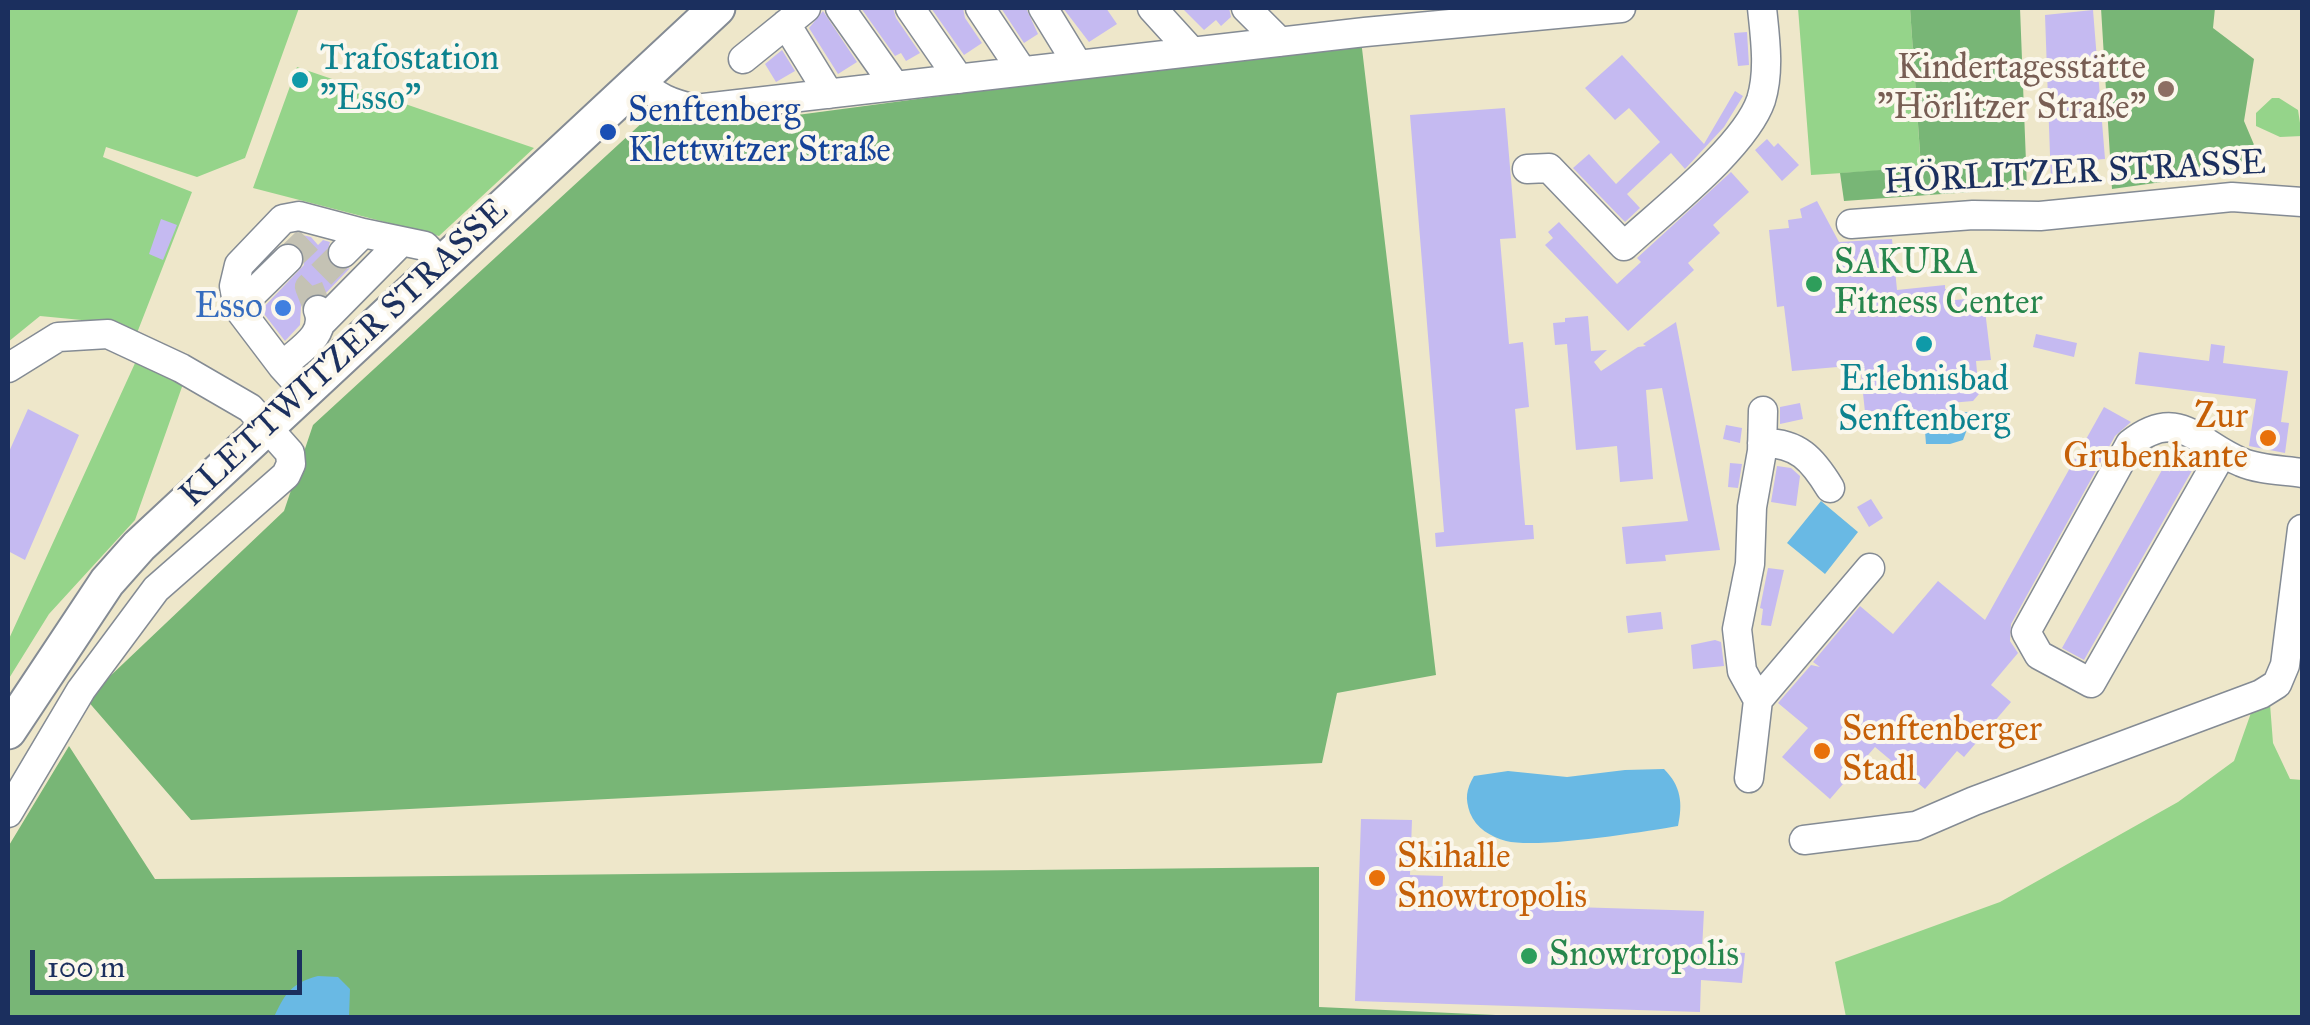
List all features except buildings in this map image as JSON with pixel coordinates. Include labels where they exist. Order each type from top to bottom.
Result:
[{"type":"main road","name":"KLETTWITZER STRASSE","points":[[8,731],[107,582],[139,546],[268,426],[294,378],[442,264],[716,8]]},
{"type":"street","points":[[840,8],[896,86]]},
{"type":"street","points":[[910,8],[959,79]]},
{"type":"street","points":[[980,8],[1022,72]]},
{"type":"street","points":[[1043,8],[1078,65]]},
{"type":"street","points":[[1152,8],[1192,52]]},
{"type":"street","points":[[1246,8],[1280,42]]},
{"type":"street","points":[[640,80],[652,94],[669,103],[695,109],[1280,42],[1621,8]]},
{"type":"street","points":[[1528,169],[1548,168],[1624,246],[1733,143],[1751,121],[1766,74],[1762,8]]},
{"type":"street","points":[[744,59],[796,16],[829,94]]},
{"type":"street","name":"HÖRLITZER STRASSE","points":[[1850,224],[2040,216],[2232,198],[2302,202]]},
{"type":"street","points":[[401,242],[320,315],[320,330],[294,378],[238,308],[234,286],[240,265],[283,219],[300,216],[318,230],[353,243],[401,242],[425,246],[442,264]]},
{"type":"street","points":[[238,308],[288,260]]},
{"type":"street","points":[[8,368],[58,337],[108,334],[250,408],[290,453],[292,464],[286,476],[156,589],[81,690],[8,813]]},
{"type":"street","points":[[1758,700],[1742,671],[1737,630],[1750,564],[1763,411]]},
{"type":"street","points":[[2222,452],[2091,683],[2039,655],[2026,632],[2130,444],[2146,430],[2174,426],[2189,430],[2244,464],[2302,473]]},
{"type":"street","points":[[1762,443],[1778,443],[1802,452],[1830,488]]},
{"type":"street","points":[[1804,840],[1916,826],[2261,694],[2277,684],[2286,665],[2302,529]]},
{"type":"street","points":[[1750,778],[1758,700],[1870,568]]},
{"type":"green space","points":[[8,8],[299,8],[245,158],[197,177],[106,147],[103,157],[192,192],[137,333],[92,321],[40,316],[8,342]]},
{"type":"green space","points":[[1798,8],[1910,8],[1921,168],[1811,175]]},
{"type":"green space","points":[[1910,8],[2020,8],[2027,188],[1844,201],[1840,173],[1921,167]]},
{"type":"green space","points":[[2101,8],[2215,8],[2213,28],[2254,59],[2244,121],[2255,147],[2255,169],[2112,189]]},
{"type":"green space","points":[[1361,40],[1436,675],[1337,693],[1322,763],[191,820],[86,699],[284,511],[313,425],[656,110],[737,123]]},
{"type":"green space","points":[[297,67],[534,148],[439,236],[253,188]]},
{"type":"green space","points":[[2272,98],[2298,110],[2302,136],[2280,137],[2256,126],[2256,113]]},
{"type":"green space","points":[[136,361],[183,384],[135,520],[49,614],[8,680],[8,641]]},
{"type":"green space","points":[[2270,704],[2273,743],[2290,779],[2302,780],[2302,1017],[1846,1017],[1835,962],[2000,902],[2178,802],[2234,761],[2252,710]]},
{"type":"green space","points":[[69,746],[155,879],[1319,867],[1319,1007],[1540,1017],[8,1017],[8,847]]},
{"type":"water","points":[[1968,412],[1969,424],[1963,440],[1926,444],[1925,431],[1950,430],[1949,413]]},
{"type":"water","points":[[1821,501],[1858,532],[1825,574],[1787,543]]},
{"type":"water","points":[[1664,769],[1679,795],[1678,826],[1590,839],[1521,843],[1485,831],[1476,823],[1467,803],[1474,776],[1508,771],[1567,777]]},
{"type":"water","points":[[318,976],[338,977],[350,989],[349,1017],[274,1017],[290,990]]},
{"type":"tunnel","points":[[288,259],[311,237]]},
{"type":"tunnel","points":[[318,310],[309,287],[343,253]]},
{"type":"place","name":"Trafostation \"Esso\"","points":[[300,80]]},
{"type":"place","name":"Kindertagesstätte \"Hörlitzer Straße\"","points":[[2166,89]]},
{"type":"place","name":"Senftenberg Klettwitzer Straße","points":[[608,132]]},
{"type":"place","name":"SAKURA Fitness Center","points":[[1814,284]]},
{"type":"place","name":"Esso","points":[[283,308]]},
{"type":"place","name":"Erlebnisbad Senftenberg","points":[[1924,344]]},
{"type":"place","name":"Zur Grubenkante","points":[[2268,438]]},
{"type":"place","name":"Senftenberger Stadl","points":[[1822,751]]},
{"type":"place","name":"Skihalle Snowtropolis","points":[[1377,878]]},
{"type":"place","name":"Snowtropolis","points":[[1529,956]]}]
